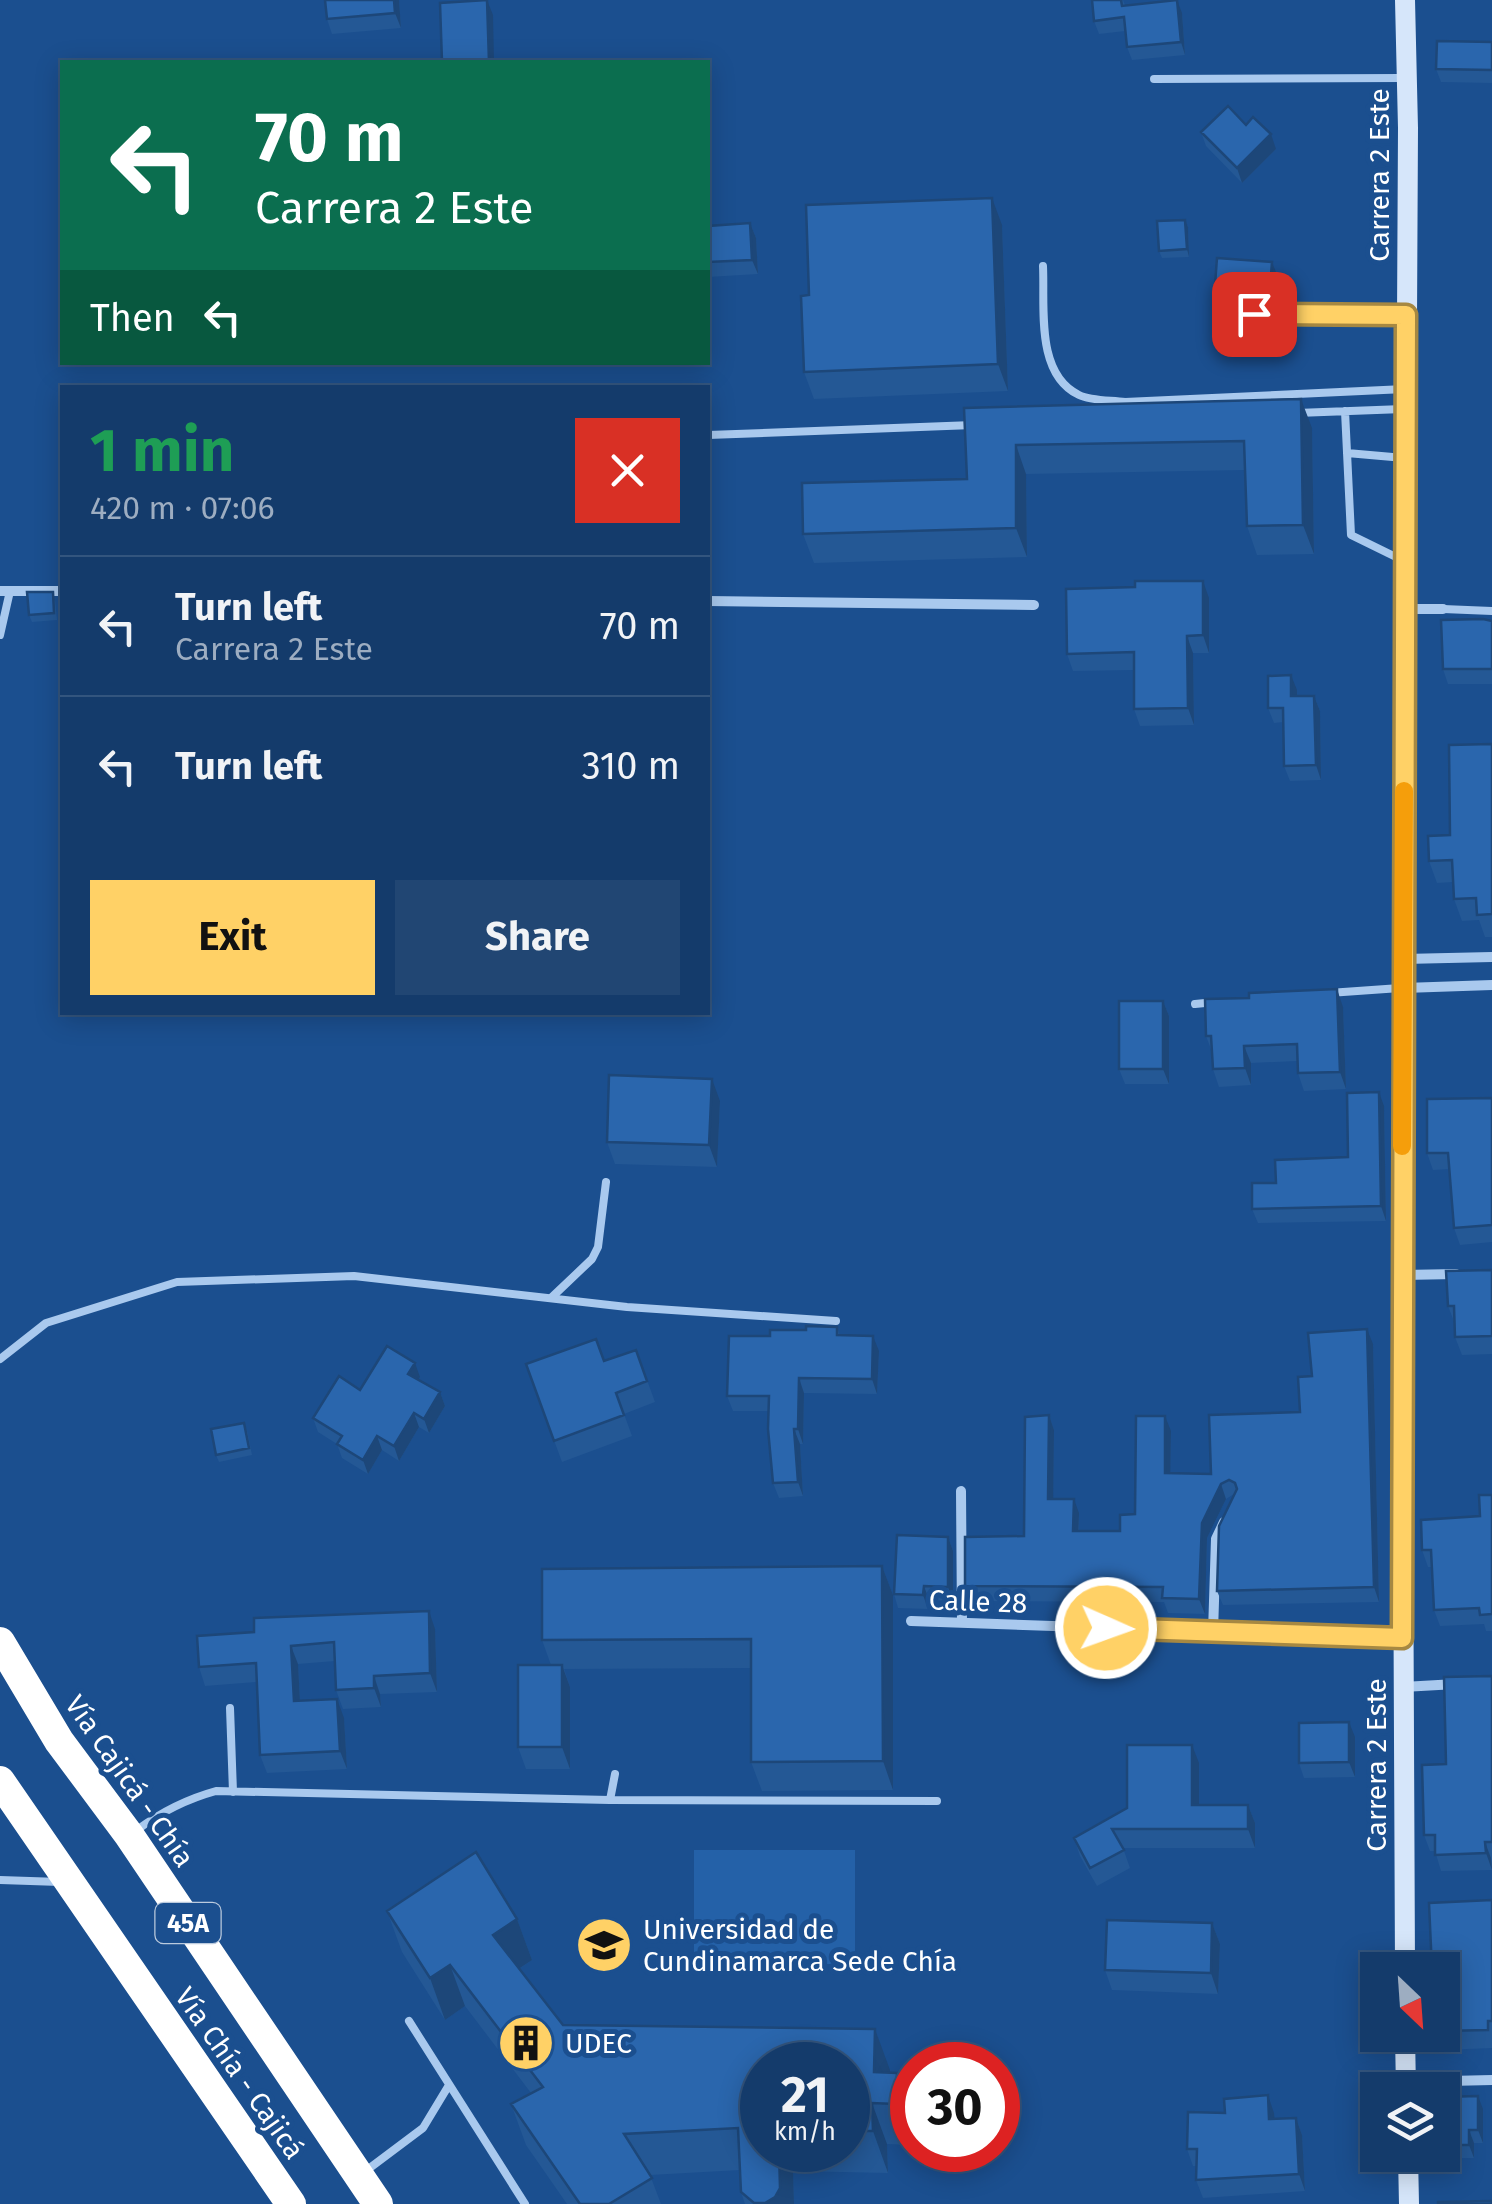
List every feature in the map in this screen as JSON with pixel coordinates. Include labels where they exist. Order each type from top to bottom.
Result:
[{"type":"highway","name":"Vía Cajicá - Chía","points":[[0,1642],[59,1741],[130,1836],[378,2204]]},
{"type":"highway","name":"Vía Chía - Cajicá","points":[[0,1781],[291,2204]]},
{"type":"street","name":"Carrera 2 Este","points":[[1405,1952],[1402,1275],[1406,0]]},
{"type":"street","points":[[5,591],[60,591]]},
{"type":"street","points":[[710,601],[1034,606]]},
{"type":"street","points":[[1404,609],[1443,610]]},
{"type":"street","points":[[1404,959],[1492,957]]},
{"type":"street","points":[[1403,988],[1492,985]]},
{"type":"street","points":[[1402,1275],[1474,1274]]},
{"type":"street","points":[[961,1491],[962,1623]]},
{"type":"street","points":[[1213,1632],[1216,1538],[1226,1518]]},
{"type":"street","name":"Calle 28","points":[[911,1621],[1402,1638]]},
{"type":"street","points":[[1403,1687],[1475,1683]]},
{"type":"street","points":[[1460,2082],[1492,2080]]},
{"type":"street","points":[[1408,2172],[1409,2204]]},
{"type":"lane","points":[[1154,79],[1407,78]]},
{"type":"lane","points":[[1043,266],[1048,358],[1060,382],[1081,397],[1125,402],[1404,399]]},
{"type":"lane","points":[[1216,314],[1406,315]]},
{"type":"lane","points":[[1279,414],[1345,412],[1404,399]]},
{"type":"lane","points":[[1345,412],[1351,535],[1404,561]]},
{"type":"lane","points":[[710,434],[983,424]]},
{"type":"lane","points":[[1347,453],[1404,458]]},
{"type":"lane","points":[[0,634],[5,591]]},
{"type":"lane","points":[[1443,610],[1492,611]]},
{"type":"lane","points":[[1314,994],[1403,988]]},
{"type":"lane","points":[[1195,1004],[1234,1001]]},
{"type":"lane","points":[[551,1298],[592,1259],[598,1248],[606,1182]]},
{"type":"lane","points":[[0,1359],[46,1323],[177,1282],[354,1276],[626,1307],[836,1321]]},
{"type":"lane","points":[[230,1708],[233,1792]]},
{"type":"lane","points":[[610,1800],[615,1774]]},
{"type":"lane","points":[[130,1836],[156,1816],[216,1791],[610,1800],[937,1801]]},
{"type":"lane","points":[[0,1880],[67,1882]]},
{"type":"lane","points":[[409,2022],[525,2204]]},
{"type":"lane","points":[[358,2176],[423,2128],[448,2085]]},
{"type":"shaded area","points":[[694,1850],[855,1850],[855,1964],[694,1964]]},
{"type":"building","points":[[325,0],[394,0],[395,13],[327,19]]},
{"type":"building","points":[[487,0],[489,60],[442,60],[440,3]]},
{"type":"building","points":[[1092,0],[1121,0],[1122,6],[1177,0],[1181,42],[1127,47],[1124,17],[1094,21]]},
{"type":"building","points":[[1437,41],[1492,42],[1492,70],[1436,69]]},
{"type":"building","points":[[1228,106],[1246,125],[1253,117],[1271,134],[1237,168],[1201,132]]},
{"type":"building","points":[[992,198],[998,364],[804,372],[801,296],[809,295],[806,205]]},
{"type":"building","points":[[1185,220],[1187,249],[1159,251],[1157,221]]},
{"type":"building","points":[[750,223],[752,260],[710,262],[710,226]]},
{"type":"building","points":[[1217,258],[1272,262],[1270,288],[1215,285]]},
{"type":"building","points":[[1301,399],[1303,525],[1247,526],[1244,441],[1016,445],[1016,528],[803,534],[802,483],[967,479],[964,408]]},
{"type":"building","points":[[1135,581],[1203,581],[1203,635],[1187,636],[1188,708],[1134,709],[1134,652],[1067,654],[1066,589],[1135,587]]},
{"type":"building","points":[[27,592],[53,592],[54,613],[29,615]]},
{"type":"building","points":[[1441,620],[1492,621],[1492,669],[1443,669]]},
{"type":"building","points":[[1291,675],[1291,696],[1314,696],[1316,765],[1284,766],[1283,708],[1268,708],[1268,676]]},
{"type":"building","points":[[1492,744],[1492,914],[1477,915],[1476,898],[1454,899],[1452,860],[1429,861],[1428,836],[1450,835],[1449,745]]},
{"type":"building","points":[[1337,989],[1340,1072],[1298,1073],[1297,1044],[1244,1046],[1245,1068],[1213,1069],[1211,1036],[1206,1036],[1205,999]]},
{"type":"building","points":[[1119,1001],[1163,1001],[1163,1069],[1119,1069]]},
{"type":"building","points":[[609,1075],[712,1079],[709,1145],[607,1142]]},
{"type":"building","points":[[1379,1092],[1381,1206],[1252,1209],[1252,1183],[1276,1183],[1275,1160],[1348,1157],[1347,1093]]},
{"type":"building","points":[[1492,1098],[1492,1225],[1454,1228],[1448,1153],[1427,1153],[1427,1099]]},
{"type":"building","points":[[1492,1270],[1492,1336],[1455,1337],[1454,1306],[1448,1306],[1446,1271]]},
{"type":"building","points":[[806,1326],[837,1327],[837,1335],[873,1336],[872,1379],[799,1378],[798,1429],[794,1429],[798,1482],[773,1483],[769,1396],[727,1396],[729,1336],[770,1336],[770,1330],[806,1330]]},
{"type":"building","points":[[1367,1329],[1374,1587],[1217,1591],[1219,1526],[1237,1489],[1229,1480],[1221,1484],[1202,1523],[1199,1599],[1162,1598],[1163,1587],[965,1586],[965,1537],[1024,1536],[1025,1417],[1049,1415],[1048,1499],[1074,1499],[1073,1531],[1120,1531],[1120,1515],[1135,1514],[1136,1416],[1165,1416],[1165,1473],[1211,1474],[1209,1415],[1300,1412],[1298,1377],[1312,1376],[1308,1333]]},
{"type":"building","points":[[596,1339],[604,1361],[636,1350],[647,1381],[616,1393],[624,1415],[554,1441],[526,1364]]},
{"type":"building","points":[[387,1346],[415,1363],[408,1374],[440,1392],[424,1419],[414,1413],[394,1446],[377,1436],[363,1460],[337,1444],[342,1436],[313,1418],[339,1376],[360,1390]]},
{"type":"building","points":[[244,1423],[249,1448],[216,1455],[211,1429]]},
{"type":"building","points":[[1479,1495],[1492,1495],[1492,1614],[1480,1615],[1479,1608],[1434,1610],[1431,1550],[1422,1550],[1421,1520],[1480,1516]]},
{"type":"building","points":[[897,1535],[948,1537],[948,1587],[924,1586],[923,1595],[894,1594]]},
{"type":"building","points":[[882,1566],[883,1761],[751,1762],[751,1639],[542,1640],[542,1569]]},
{"type":"building","points":[[429,1611],[430,1673],[374,1676],[374,1688],[336,1690],[334,1642],[291,1646],[294,1701],[337,1699],[340,1751],[260,1755],[256,1663],[199,1667],[197,1636],[254,1632],[254,1618]]},
{"type":"building","points":[[518,1665],[562,1665],[562,1747],[518,1747]]},
{"type":"building","points":[[1492,1676],[1492,1842],[1485,1842],[1486,1853],[1435,1855],[1435,1835],[1424,1835],[1422,1765],[1446,1764],[1444,1677]]},
{"type":"building","points":[[1349,1722],[1349,1762],[1299,1763],[1299,1723]]},
{"type":"building","points":[[1127,1745],[1192,1745],[1192,1805],[1248,1805],[1248,1829],[1112,1829],[1124,1850],[1090,1868],[1074,1838],[1127,1808]]},
{"type":"building","name":"UDEC","points":[[476,1852],[517,1919],[493,1935],[563,2025],[875,2029],[874,2072],[890,2073],[890,2104],[872,2103],[870,2131],[870,2042],[740,2042],[740,2171],[738,2128],[624,2134],[652,2178],[609,2204],[580,2204],[511,2104],[543,2087],[450,1965],[430,1978],[387,1911]]},
{"type":"building","points":[[1492,1900],[1492,2021],[1488,2021],[1488,2030],[1460,2031],[1460,1952],[1431,1952],[1429,1903]]},
{"type":"building","points":[[1107,1920],[1212,1923],[1211,1973],[1105,1970]]},
{"type":"building","points":[[1268,2095],[1269,2119],[1296,2118],[1299,2174],[1196,2180],[1197,2149],[1187,2149],[1188,2112],[1225,2113],[1224,2099]]},
{"type":"building","points":[[1460,2096],[1478,2096],[1478,2130],[1469,2130],[1469,2145],[1460,2145]]},
{"type":"building","name":"UDEC","points":[[740,2172],[780,2172],[780,2188],[765,2203],[754,2203],[741,2192]]},
{"type":"building","points":[[1438,2202],[1492,2204],[1438,2204]]},
{"type":"slow traffic","points":[[1402,1146],[1404,791]]},
{"type":"place","name":"Universidad de Cundinamarca Sede Chía","points":[[604,1945]]},
{"type":"place","name":"UDEC","points":[[526,2043]]},
{"type":"route","points":[[1106,1628],[1402,1638],[1406,315],[1254,314]]}]
